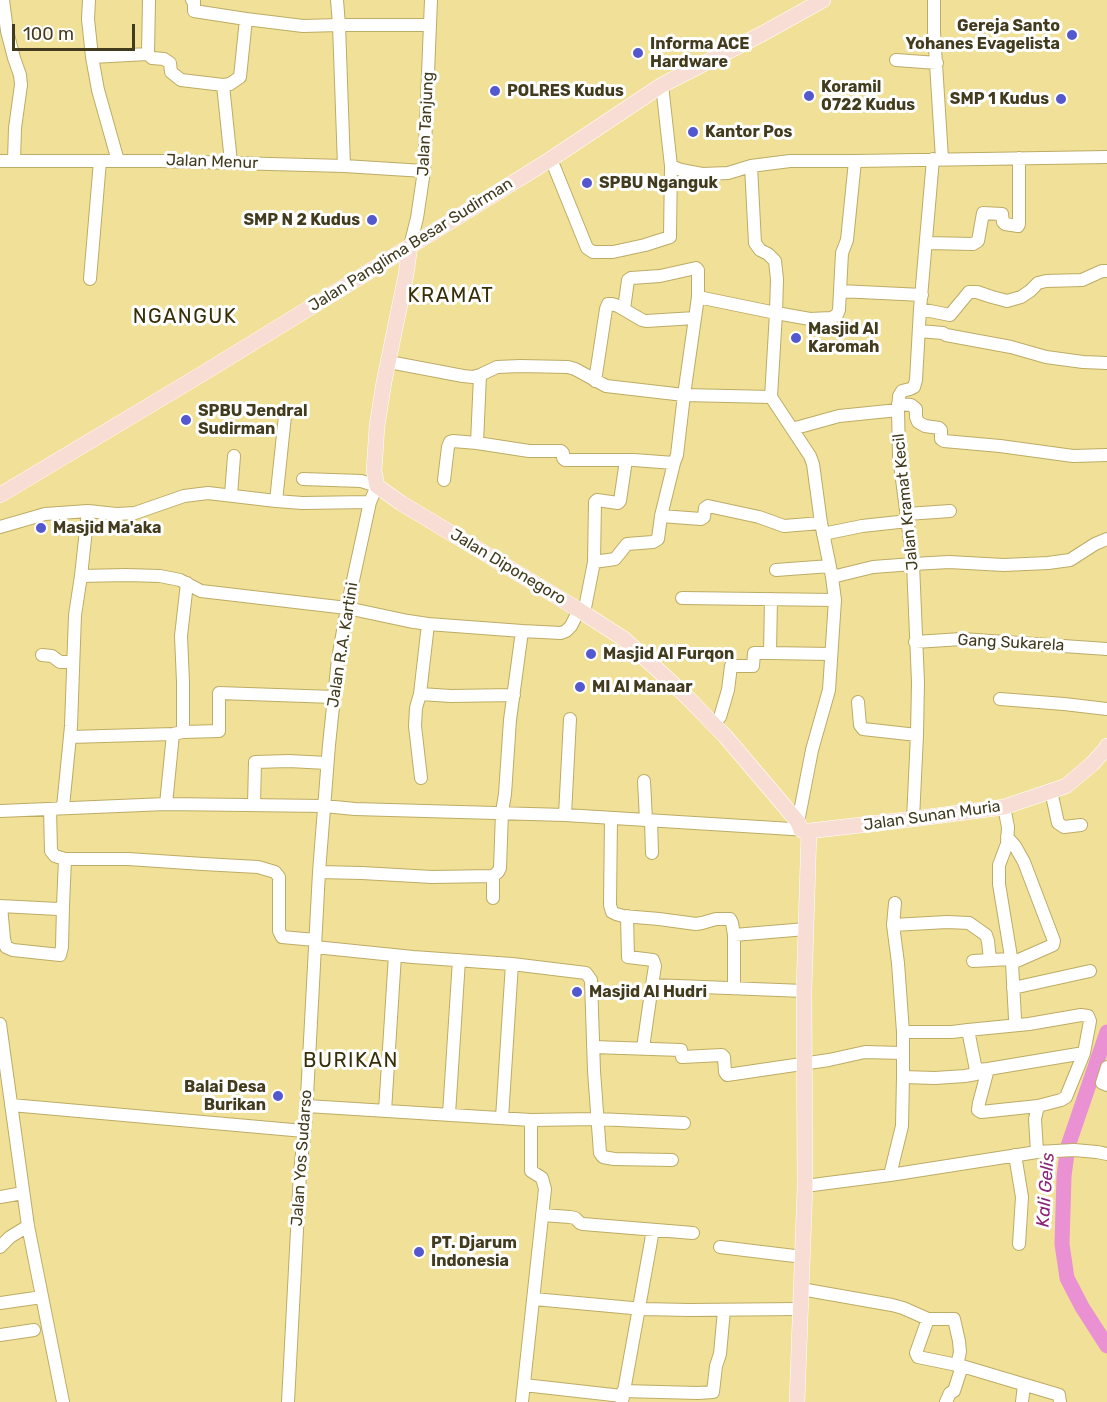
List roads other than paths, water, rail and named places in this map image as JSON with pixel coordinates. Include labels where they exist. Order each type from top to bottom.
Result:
[{"type":"main road","name":"Jalan Panglima Besar Sudirman","points":[[0,495],[551,159],[662,84],[762,34],[823,0]]},
{"type":"main road","points":[[377,486],[374,471],[375,448],[384,382],[410,246]]},
{"type":"main road","name":"Jalan Diponegoro","points":[[377,486],[401,503],[582,611],[624,639],[713,724],[803,827]]},
{"type":"main road","name":"Jalan Sunan Muria","points":[[803,827],[913,819],[1004,807],[1066,786],[1106,749]]},
{"type":"main road","points":[[797,1402],[805,1186],[806,929],[803,827]]},
{"type":"street","points":[[3,0],[7,31],[21,85],[15,128],[14,161]]},
{"type":"street","points":[[89,0],[88,19],[92,57],[98,90],[118,161]]},
{"type":"street","points":[[148,54],[149,0]]},
{"type":"street","points":[[192,0],[194,0],[194,11],[303,26],[430,25]]},
{"type":"street","points":[[336,0],[344,166]]},
{"type":"street","name":"Jalan Tanjung","points":[[410,246],[424,171],[432,0]]},
{"type":"street","points":[[898,407],[902,392],[914,387],[916,380],[920,309],[938,159],[934,0]]},
{"type":"street","points":[[92,57],[148,54],[152,58],[164,58],[170,63],[171,72],[181,80],[230,84],[240,77],[246,19]]},
{"type":"street","points":[[896,60],[937,63]]},
{"type":"street","points":[[551,159],[586,248],[593,252],[613,252],[670,237],[671,166],[662,84]]},
{"type":"street","points":[[223,85],[231,162]]},
{"type":"street","points":[[671,166],[702,174],[797,161],[1107,157]]},
{"type":"street","points":[[927,243],[973,244],[978,241],[983,213],[1002,214],[1005,224],[1018,226],[1020,213],[1019,158]]},
{"type":"street","name":"Jalan Menur","points":[[0,161],[231,162],[424,171]]},
{"type":"street","points":[[90,279],[100,161]]},
{"type":"street","points":[[698,297],[810,319],[831,318],[837,315],[842,253],[847,240],[855,161]]},
{"type":"street","points":[[0,811],[166,804],[324,806],[355,809],[502,812],[803,827],[812,750],[829,690],[835,600],[813,464],[771,397],[777,279],[775,261],[760,250],[755,243],[751,166]]},
{"type":"street","points":[[594,562],[615,559],[627,544],[653,542],[658,539],[661,516],[677,455],[698,297],[698,270],[696,268],[660,276],[631,278],[628,280],[624,309]]},
{"type":"street","points":[[920,309],[950,315],[969,292],[977,292],[1007,301],[1021,297],[1038,283],[1082,280],[1107,271]]},
{"type":"street","points":[[840,291],[922,295]]},
{"type":"street","points":[[595,381],[606,306],[612,304],[646,321],[695,318]]},
{"type":"street","points":[[919,331],[943,333],[1046,357],[1107,363]]},
{"type":"street","points":[[389,362],[473,377],[497,367],[568,367],[606,386],[684,395],[771,397]]},
{"type":"street","points":[[477,443],[480,375]]},
{"type":"street","points":[[792,429],[839,416],[910,405],[916,409],[918,422],[925,426],[939,428],[941,439],[944,441],[1074,456],[1107,455]]},
{"type":"street","name":"Jalan Kramat Kecil","points":[[898,407],[899,456],[913,564],[918,682],[913,819]]},
{"type":"street","points":[[276,501],[285,416]]},
{"type":"street","points":[[444,480],[448,447],[453,441],[529,451],[561,452],[565,460],[674,463]]},
{"type":"street","points":[[231,495],[234,456]]},
{"type":"street","points":[[81,576],[160,576],[180,580],[201,591],[347,608],[428,624],[561,633],[571,626],[582,611],[594,562],[595,502],[597,500],[618,503],[620,501],[626,460]]},
{"type":"street","points":[[303,479],[362,481],[377,486]]},
{"type":"street","name":"Jalan R.A. Kartini","points":[[324,806],[338,659],[370,502],[377,486]]},
{"type":"street","points":[[0,526],[45,514],[88,511],[116,514],[135,513],[184,496],[208,493],[302,503],[370,502]]},
{"type":"street","points":[[661,516],[701,519],[708,506],[759,517],[784,526],[822,529],[862,526],[950,511]]},
{"type":"street","points":[[88,511],[75,615],[70,737],[56,808],[51,850],[55,856],[65,859],[128,859],[258,867],[275,872],[279,877],[279,930],[282,937],[395,955],[512,964],[586,973],[591,980],[599,1152],[602,1156],[614,1159],[672,1160]]},
{"type":"street","points":[[776,570],[831,572],[949,562],[1004,565],[1048,563],[1070,560],[1107,539]]},
{"type":"street","points":[[166,804],[178,733],[183,682],[181,636],[187,583]]},
{"type":"street","points":[[682,598],[835,600]]},
{"type":"street","points":[[770,653],[771,599]]},
{"type":"street","points":[[421,778],[415,726],[428,624]]},
{"type":"street","points":[[319,872],[432,877],[493,876],[498,872],[510,720],[522,631]]},
{"type":"street","name":"Gang Sukarela","points":[[915,642],[962,639],[1107,649]]},
{"type":"street","points":[[713,724],[720,717],[728,690],[731,666],[753,666],[754,653],[831,654]]},
{"type":"street","points":[[42,655],[52,656],[60,662],[72,662]]},
{"type":"street","points":[[70,737],[219,731],[219,693],[334,697]]},
{"type":"street","points":[[420,694],[514,695]]},
{"type":"street","points":[[1000,699],[1107,709]]},
{"type":"street","points":[[858,702],[860,725],[863,729],[917,735]]},
{"type":"street","points":[[565,815],[570,719]]},
{"type":"street","points":[[254,805],[255,762],[289,760],[327,763]]},
{"type":"street","points":[[644,782],[652,853]]},
{"type":"street","points":[[1051,791],[1058,823],[1064,827],[1081,825]]},
{"type":"street","name":"Jalan Yos Sudarso","points":[[288,1402],[300,1173],[307,1106],[324,806]]},
{"type":"street","points":[[1004,807],[1008,827],[1007,844],[999,865],[999,884],[1012,961],[1017,1025]]},
{"type":"street","points":[[611,818],[611,909],[616,914],[627,916],[699,924],[716,919],[728,919],[732,923],[734,935],[734,988]]},
{"type":"street","points":[[973,961],[1012,961],[1053,945],[1054,940],[1024,862],[1007,837]]},
{"type":"street","points":[[63,906],[58,909],[0,906],[6,947],[13,950],[60,955],[62,947],[65,859]]},
{"type":"street","points":[[493,876],[493,898]]},
{"type":"street","points":[[890,1175],[902,1126],[903,1077],[903,1032],[893,925],[895,903]]},
{"type":"street","points":[[627,916],[628,957],[653,960],[655,966],[642,1048]]},
{"type":"street","points":[[893,925],[969,923],[986,935],[990,960]]},
{"type":"street","points":[[734,935],[806,929]]},
{"type":"street","points":[[385,1111],[395,955]]},
{"type":"street","points":[[449,1114],[459,960]]},
{"type":"street","points":[[502,1118],[512,964]]},
{"type":"street","points":[[1013,988],[1090,971]]},
{"type":"street","points":[[652,985],[804,991]]},
{"type":"street","points":[[903,1032],[952,1032],[1082,1015],[1088,1016],[1090,1022],[1084,1053],[1066,1096],[1061,1100],[1038,1106],[981,1112],[978,1110],[982,1070],[968,1030]]},
{"type":"street","points":[[0,1024],[28,1226],[63,1402]]},
{"type":"street","points":[[593,1047],[681,1050],[682,1057],[722,1055],[727,1075],[829,1060],[865,1052],[902,1053]]},
{"type":"street","points":[[903,1077],[935,1078],[974,1075],[982,1070],[1084,1053]]},
{"type":"street","points":[[1107,1067],[1102,1083],[1107,1085]]},
{"type":"street","points":[[11,1105],[304,1131]]},
{"type":"street","points":[[307,1106],[531,1120],[597,1119],[684,1123]]},
{"type":"street","points":[[1037,1152],[1035,1119],[1038,1106]]},
{"type":"street","points":[[522,1402],[544,1182],[531,1171],[531,1120]]},
{"type":"street","points":[[805,1186],[1050,1150],[1107,1154]]},
{"type":"street","points":[[1015,1155],[1022,1197],[1018,1244]]},
{"type":"street","points":[[0,1197],[23,1193]]},
{"type":"street","points":[[542,1215],[575,1218],[583,1224],[693,1233]]},
{"type":"street","points":[[0,1247],[28,1226]]},
{"type":"street","points":[[622,1396],[653,1230]]},
{"type":"street","points":[[720,1247],[803,1257]]},
{"type":"street","points":[[801,1289],[892,1305],[928,1319],[954,1319],[959,1341],[959,1365],[954,1391],[946,1402]]},
{"type":"street","points":[[0,1303],[42,1297]]},
{"type":"street","points":[[534,1299],[639,1309],[800,1309]]},
{"type":"street","points":[[524,1385],[582,1397],[713,1392],[720,1354],[724,1310]]},
{"type":"street","points":[[928,1319],[916,1355],[918,1357],[959,1365],[1056,1394],[1059,1395],[1060,1402]]},
{"type":"street","points":[[0,1335],[34,1330]]},
{"type":"street","points":[[1022,1402],[1024,1385]]},
{"type":"waterway","name":"Kali Gelis","points":[[1107,1032],[1068,1146],[1064,1176],[1062,1244],[1067,1278],[1107,1346]]},
{"type":"place","name":"Gereja Santo Yohanes Evagelista","points":[[1072,35]]},
{"type":"place","name":"Informa ACE Hardware","points":[[638,53]]},
{"type":"place","name":"POLRES Kudus","points":[[495,91]]},
{"type":"place","name":"Koramil 0722 Kudus","points":[[809,96]]},
{"type":"place","name":"SMP 1 Kudus","points":[[1061,99]]},
{"type":"place","name":"Kantor Pos","points":[[693,132]]},
{"type":"place","name":"SPBU Nganguk","points":[[587,183]]},
{"type":"place","name":"SMP N 2 Kudus","points":[[372,220]]},
{"type":"place","name":"Masjid Al Karomah","points":[[796,338]]},
{"type":"place","name":"SPBU Jendral Sudirman","points":[[186,420]]},
{"type":"place","name":"Masjid Ma'aka","points":[[41,528]]},
{"type":"place","name":"Masjid Al Furqon","points":[[591,654]]},
{"type":"place","name":"MI Al Manaar","points":[[580,687]]},
{"type":"place","name":"Masjid Al Hudri","points":[[577,992]]},
{"type":"place","name":"Balai Desa Burikan","points":[[278,1096]]},
{"type":"place","name":"PT. Djarum Indonesia","points":[[419,1252]]},
{"type":"district","name":"KRAMAT","points":[[451,296]]},
{"type":"district","name":"NGANGUK","points":[[185,317]]},
{"type":"district","name":"BURIKAN","points":[[351,1061]]}]
